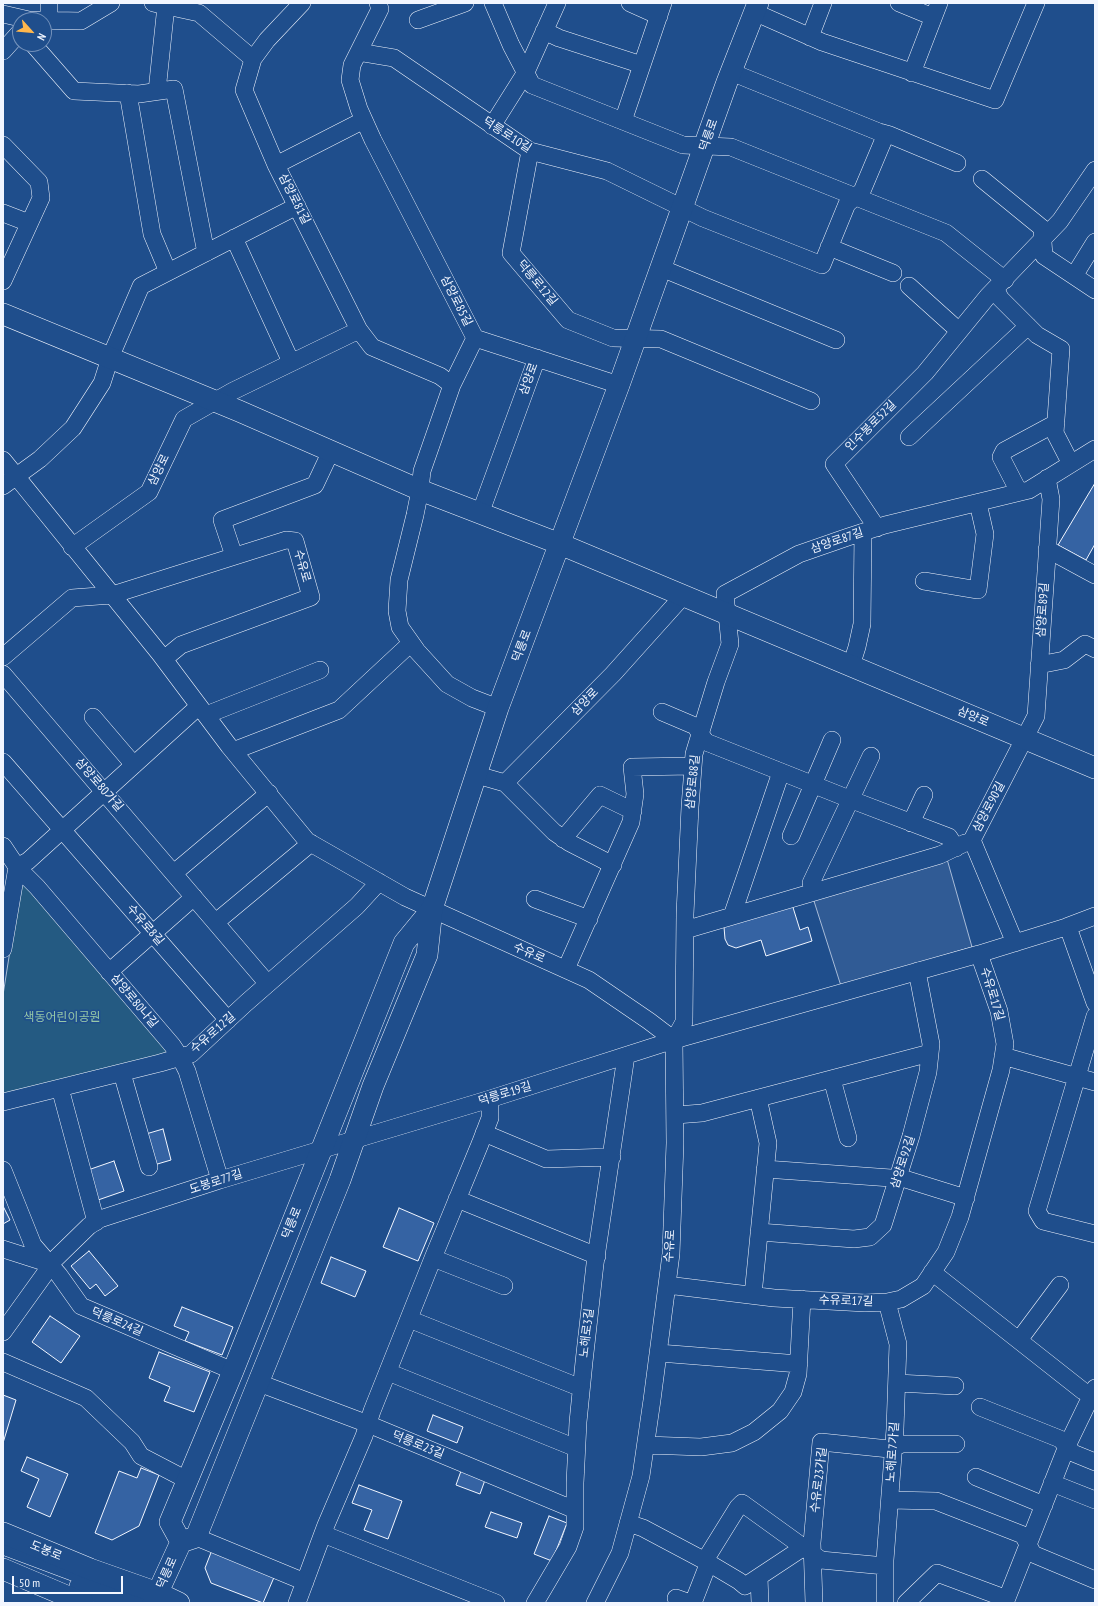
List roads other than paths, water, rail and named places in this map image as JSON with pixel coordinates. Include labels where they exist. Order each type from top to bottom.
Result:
[{"type":"main road","name":"덕릉로","points":[[188,1540],[170,1522],[232,1371],[337,1145],[373,1086],[427,955],[432,909],[498,708],[619,385],[731,72],[756,7]]},
{"type":"main road","name":"삼양로","points":[[3,314],[216,401],[420,490],[560,544],[1095,768]]},
{"type":"main road","name":"덕릉로","points":[[153,1600],[188,1540],[259,1383],[340,1180],[337,1145],[404,943],[432,909]]},
{"type":"main road","name":"도봉로","points":[[3,1533],[90,1569],[153,1600],[179,1603]]},
{"type":"main road","points":[[3,1569],[83,1603]]},
{"type":"street","points":[[52,20],[81,21],[111,3]]},
{"type":"street","points":[[206,252],[166,90],[159,4],[201,8],[253,59],[267,40],[302,3]]},
{"type":"street","name":"삼양로85길","points":[[378,3],[380,9],[352,65],[350,80],[364,120],[475,338],[452,385],[422,471],[420,490]]},
{"type":"street","points":[[418,20],[464,3]]},
{"type":"street","points":[[493,3],[511,45],[532,85],[683,145],[731,147],[854,198],[946,233],[1000,284],[1000,298],[1037,335],[1061,349],[1055,433],[1072,464]]},
{"type":"street","points":[[492,126],[526,72],[557,3]]},
{"type":"street","points":[[623,121],[661,10],[630,3]]},
{"type":"street","points":[[810,37],[823,3]]},
{"type":"street","points":[[899,3],[936,10],[912,73]]},
{"type":"street","points":[[756,7],[810,37],[995,100],[1036,3]]},
{"type":"street","points":[[544,31],[559,38],[642,65]]},
{"type":"street","points":[[3,51],[12,41]]},
{"type":"street","points":[[40,52],[74,91],[139,94],[166,90]]},
{"type":"street","name":"덕릉로10길","points":[[364,53],[394,58],[530,151],[607,171],[703,218],[822,265],[829,247]]},
{"type":"street","name":"삼양로81길","points":[[253,59],[244,90],[276,165],[359,330],[372,347],[440,376],[452,385]]},
{"type":"street","points":[[731,72],[957,163]]},
{"type":"street","points":[[128,93],[152,234],[168,272]]},
{"type":"street","points":[[276,165],[364,120]]},
{"type":"street","points":[[886,134],[862,191],[847,204],[829,247],[893,273]]},
{"type":"street","points":[[3,146],[39,182],[41,198],[3,281]]},
{"type":"street","name":"덕릉로12길","points":[[530,151],[510,252],[568,320],[613,338],[636,338]]},
{"type":"street","name":"인수봉로52길","points":[[870,530],[834,464],[925,372],[1000,284],[1060,221],[1095,170]]},
{"type":"street","points":[[982,180],[1042,228],[1044,256],[1095,290]]},
{"type":"street","points":[[9,481],[40,459],[74,428],[102,382],[110,358],[141,286],[297,206]]},
{"type":"street","points":[[3,212],[29,223]]},
{"type":"street","points":[[234,238],[291,362]]},
{"type":"street","points":[[1074,276],[1095,242]]},
{"type":"street","points":[[661,268],[836,340]]},
{"type":"street","points":[[909,286],[959,331]]},
{"type":"street","points":[[909,437],[1028,326]]},
{"type":"street","name":"삼양로","points":[[72,547],[149,492],[184,419],[233,390],[359,330]]},
{"type":"street","points":[[475,338],[619,385]]},
{"type":"street","points":[[636,338],[661,339],[811,401]]},
{"type":"street","name":"삼양로","points":[[480,514],[537,358]]},
{"type":"street","points":[[1019,492],[1001,457],[1004,451],[1056,424]]},
{"type":"street","name":"삼양로87길","points":[[728,615],[725,594],[799,554],[870,530],[1029,490],[1095,449]]},
{"type":"street","points":[[234,556],[222,520],[315,485],[331,451]]},
{"type":"street","name":"수유로","points":[[3,460],[9,481],[72,547],[112,595],[164,660],[233,751],[307,841],[405,897],[590,980],[674,1040],[676,1115],[671,1246],[659,1353],[641,1476],[620,1553],[595,1603]]},
{"type":"street","name":"삼양로89길","points":[[1025,739],[1036,716],[1051,499],[1047,478]]},
{"type":"street","points":[[420,490],[399,580],[397,611],[400,627],[411,643],[447,684],[472,698],[498,708]]},
{"type":"street","points":[[924,581],[978,590],[985,534],[978,502]]},
{"type":"street","points":[[851,666],[862,624],[870,530]]},
{"type":"street","name":"수유로","points":[[3,657],[72,598],[112,595],[286,540],[295,541],[311,597],[181,645],[164,660]]},
{"type":"street","points":[[1047,549],[1093,569]]},
{"type":"street","name":"삼양로","points":[[505,783],[613,674],[683,596]]},
{"type":"street","name":"삼양로88길","points":[[674,1040],[684,1022],[685,930],[690,807],[694,754],[730,644],[728,615]]},
{"type":"street","points":[[233,751],[339,710],[411,643]]},
{"type":"street","points":[[1040,665],[1064,660],[1085,644],[1095,649]]},
{"type":"street","points":[[3,949],[10,866],[28,861],[134,765],[202,711],[320,670]]},
{"type":"street","name":"삼양로80가길","points":[[3,674],[268,984]]},
{"type":"street","points":[[662,712],[695,726],[706,742],[949,837],[956,848]]},
{"type":"street","points":[[93,717],[134,765]]},
{"type":"street","name":"삼양로90길","points":[[1015,943],[972,840],[1025,739]]},
{"type":"street","points":[[791,836],[832,740]]},
{"type":"street","points":[[814,892],[811,883],[852,800],[871,756]]},
{"type":"street","name":"수유로8길","points":[[3,762],[228,1020]]},
{"type":"street","points":[[566,969],[631,822],[635,794],[632,767],[693,766]]},
{"type":"street","points":[[732,916],[781,772]]},
{"type":"street","points":[[477,775],[505,783],[554,832],[570,843],[613,865]]},
{"type":"street","points":[[174,873],[269,793]]},
{"type":"street","points":[[564,839],[600,795],[633,811]]},
{"type":"street","points":[[911,823],[924,795]]},
{"type":"street","points":[[685,930],[940,855],[972,840]]},
{"type":"street","points":[[216,922],[311,843]]},
{"type":"street","name":"삼양로80나길","points":[[3,846],[10,866],[37,887],[180,1057],[187,1071],[220,1180]]},
{"type":"street","name":"수유로12길","points":[[3,1102],[191,1054],[357,906],[379,882]]},
{"type":"street","points":[[109,972],[194,896]]},
{"type":"street","points":[[535,898],[589,919]]},
{"type":"street","points":[[674,1040],[979,954],[1095,916]]},
{"type":"street","points":[[1068,926],[1095,1003]]},
{"type":"street","name":"수유로17길","points":[[667,1285],[753,1295],[865,1303],[887,1302],[901,1299],[923,1286],[946,1252],[960,1217],[1001,1070],[1005,1044],[999,1012],[979,954]]},
{"type":"street","name":"삼양로92길","points":[[759,1232],[854,1240],[870,1237],[884,1225],[912,1136],[928,1072],[931,1044],[917,971]]},
{"type":"street","points":[[1095,1016],[1037,1210],[1043,1221],[1095,1234]]},
{"type":"street","name":"덕릉로19길","points":[[337,1145],[490,1099],[674,1040]]},
{"type":"street","points":[[676,1115],[702,1113],[930,1053]]},
{"type":"street","name":"노해로3길","points":[[535,1603],[568,1546],[575,1527],[576,1448],[581,1388],[597,1256],[626,1056]]},
{"type":"street","points":[[1003,1056],[1095,1082]]},
{"type":"street","points":[[122,1072],[149,1167]]},
{"type":"street","points":[[832,1079],[848,1138]]},
{"type":"street","points":[[60,1088],[96,1222]]},
{"type":"street","points":[[753,1295],[768,1143],[758,1098]]},
{"type":"street","points":[[298,1603],[323,1534],[490,1118],[490,1099]]},
{"type":"street","points":[[484,1133],[546,1159],[612,1157]]},
{"type":"street","name":"도봉로77길","points":[[3,1332],[44,1275],[50,1264],[89,1226],[100,1219],[220,1180],[337,1145]]},
{"type":"street","points":[[766,1169],[905,1179],[966,1198]]},
{"type":"street","name":"덕릉로24길","points":[[3,1170],[33,1245],[59,1275],[81,1306],[232,1371]]},
{"type":"street","points":[[457,1199],[597,1256]]},
{"type":"street","points":[[3,1249],[50,1264]]},
{"type":"street","points":[[433,1258],[504,1286]]},
{"type":"street","points":[[906,1603],[937,1573],[999,1596],[1005,1603],[1067,1446],[1094,1394],[1083,1391],[932,1272]]},
{"type":"street","points":[[1019,1340],[1060,1285]]},
{"type":"street","points":[[646,1445],[701,1447],[732,1443],[754,1432],[780,1412],[793,1392],[798,1374],[802,1299]]},
{"type":"street","name":"노해로7가길","points":[[885,1603],[885,1566],[894,1447],[898,1344],[887,1302]]},
{"type":"street","points":[[409,1319],[581,1388]]},
{"type":"street","points":[[659,1353],[799,1364]]},
{"type":"street","points":[[3,1362],[86,1398],[132,1442],[141,1456],[187,1480]]},
{"type":"street","points":[[388,1372],[576,1448]]},
{"type":"street","points":[[897,1382],[955,1386]]},
{"type":"street","name":"덕릉로23길","points":[[259,1383],[368,1424],[575,1510]]},
{"type":"street","points":[[980,1407],[1060,1439],[1074,1454],[1095,1462]]},
{"type":"street","name":"수유로23가길","points":[[814,1603],[808,1550],[812,1543],[821,1442],[888,1449],[902,1444],[956,1444]]},
{"type":"street","points":[[976,1477],[1044,1505]]},
{"type":"street","points":[[1052,1483],[1095,1500]]},
{"type":"street","points":[[890,1500],[936,1501],[1023,1535],[1033,1554],[1095,1580]]},
{"type":"street","points":[[686,1601],[707,1566],[708,1557],[711,1551],[742,1503],[821,1560],[885,1566]]},
{"type":"street","points":[[628,1523],[644,1528],[707,1562],[745,1586],[808,1550]]},
{"type":"street","points":[[323,1534],[496,1603]]},
{"type":"street","points":[[188,1540],[305,1582]]},
{"type":"street","points":[[3,1546],[110,1586],[153,1600]]},
{"type":"street","points":[[3,1557],[117,1603]]},
{"type":"street","points":[[759,1577],[760,1603]]},
{"type":"park label","name":"색동어린이공원","points":[[62,1018]]}]
